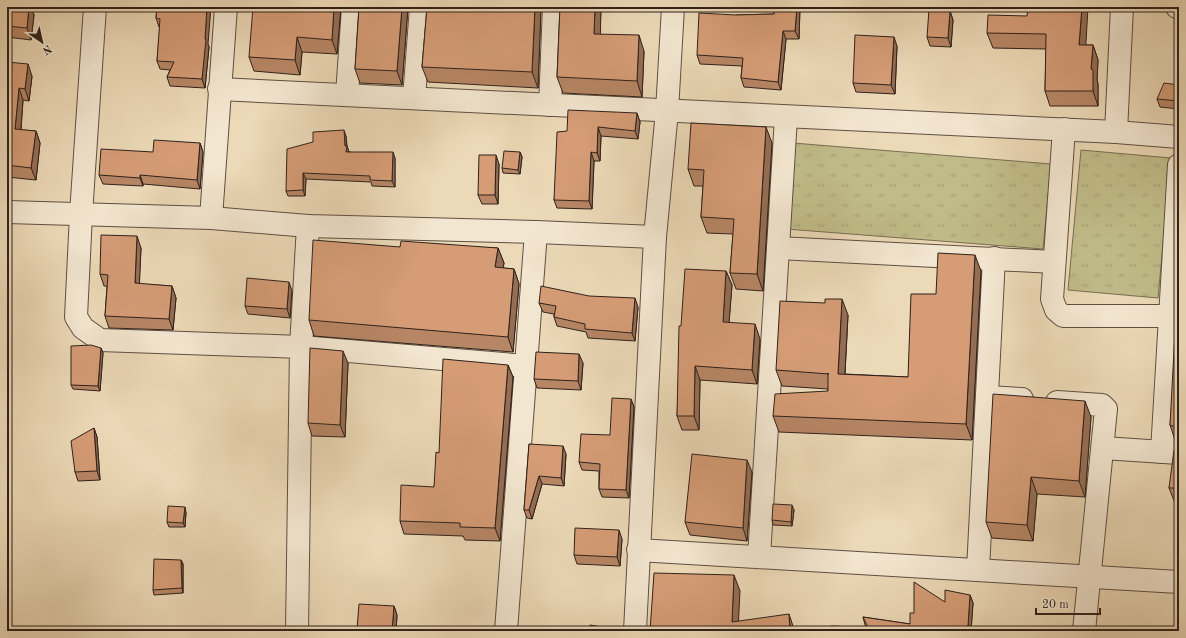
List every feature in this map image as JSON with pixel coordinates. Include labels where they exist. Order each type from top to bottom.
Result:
[{"type":"street","points":[[95,7],[81,214],[76,317],[83,328],[100,340],[301,347],[526,366]]},
{"type":"street","points":[[211,218],[226,7]]},
{"type":"street","points":[[347,95],[353,7]]},
{"type":"street","points":[[414,98],[421,7]]},
{"type":"street","points":[[550,105],[554,7]]},
{"type":"street","points":[[635,631],[655,237],[667,111],[673,7]]},
{"type":"street","points":[[1116,132],[1122,7]]},
{"type":"street","points":[[219,89],[1064,129],[1179,138]]},
{"type":"street","points":[[758,558],[786,117]]},
{"type":"street","points":[[1064,129],[1052,298],[1056,310],[1063,316],[1175,316]]},
{"type":"street","points":[[1103,448],[1171,452],[1179,165]]},
{"type":"street","points":[[7,212],[211,218],[308,226],[536,232],[655,237]]},
{"type":"street","points":[[297,631],[301,347],[308,226]]},
{"type":"street","points":[[506,631],[536,232]]},
{"type":"street","points":[[778,248],[1054,262]]},
{"type":"street","points":[[978,570],[994,258]]},
{"type":"street","points":[[988,397],[1102,405],[1106,409],[1084,631]]},
{"type":"street","points":[[638,550],[1179,582]]},
{"type":"green space","points":[[793,143],[1051,164],[1043,249],[786,229]]},
{"type":"green space","points":[[1081,150],[1171,158],[1158,298],[1068,290]]},
{"type":"building","points":[[7,7],[29,7],[27,28],[7,26]]},
{"type":"building","points":[[157,7],[207,7],[206,39],[202,79],[167,77],[174,62],[157,61],[160,19],[156,18]]},
{"type":"building","points":[[253,7],[334,7],[332,40],[297,37],[295,60],[249,57]]},
{"type":"building","points":[[359,7],[402,7],[397,71],[355,69]]},
{"type":"building","points":[[427,7],[535,7],[532,72],[422,67]]},
{"type":"building","points":[[560,7],[595,7],[594,34],[639,35],[637,81],[557,77]]},
{"type":"building","points":[[775,7],[797,7],[795,31],[783,31],[778,82],[741,78],[743,58],[697,55],[699,13],[736,15],[774,14]]},
{"type":"building","points":[[1028,7],[1082,7],[1079,45],[1093,45],[1091,69],[1093,70],[1093,91],[1045,91],[1046,34],[987,33],[988,15],[1027,16]]},
{"type":"building","points":[[929,9],[950,11],[948,38],[927,37]]},
{"type":"building","points":[[855,35],[894,37],[891,85],[853,83]]},
{"type":"building","points":[[7,62],[28,64],[25,89],[19,88],[15,129],[36,131],[31,168],[7,165]]},
{"type":"building","points":[[1164,83],[1179,85],[1179,101],[1157,99]]},
{"type":"building","points":[[568,110],[637,113],[635,131],[598,127],[597,153],[591,152],[589,201],[554,200],[557,132],[567,131]]},
{"type":"building","points":[[691,123],[766,127],[757,274],[730,273],[734,219],[701,217],[704,170],[688,169]]},
{"type":"building","points":[[344,130],[345,146],[347,146],[346,152],[393,152],[392,181],[370,180],[370,176],[303,173],[303,190],[286,191],[287,149],[313,142],[313,132]]},
{"type":"building","points":[[154,140],[200,143],[197,180],[140,175],[140,178],[99,175],[101,149],[153,152]]},
{"type":"building","points":[[504,151],[520,152],[518,170],[502,168]]},
{"type":"building","points":[[479,155],[496,155],[495,195],[478,195]]},
{"type":"building","points":[[101,235],[137,236],[135,283],[172,286],[169,319],[105,316],[108,275],[100,274]]},
{"type":"building","points":[[313,240],[400,247],[401,241],[498,248],[495,267],[514,269],[508,337],[309,320]]},
{"type":"building","points":[[938,253],[975,255],[966,424],[773,416],[775,394],[828,391],[828,374],[776,370],[780,301],[825,303],[825,299],[842,299],[838,374],[908,377],[911,294],[936,294]]},
{"type":"building","points":[[685,269],[726,271],[723,322],[755,324],[752,370],[695,366],[694,416],[677,416],[679,326],[681,326]]},
{"type":"building","points":[[247,278],[289,282],[287,309],[245,306]]},
{"type":"building","points":[[541,286],[589,296],[635,298],[632,333],[585,329],[585,324],[554,317],[556,306],[539,303]]},
{"type":"building","points":[[1176,313],[1179,313],[1179,428],[1170,425]]},
{"type":"building","points":[[91,345],[101,348],[98,386],[71,385],[71,346]]},
{"type":"building","points":[[310,348],[343,351],[340,425],[308,423]]},
{"type":"building","points":[[536,352],[579,354],[578,381],[534,379]]},
{"type":"building","points":[[443,359],[508,365],[495,528],[460,527],[460,523],[400,521],[401,485],[434,487],[436,452],[439,453]]},
{"type":"building","points":[[993,394],[1085,401],[1079,481],[1031,477],[1027,525],[986,522]]},
{"type":"building","points":[[612,398],[631,399],[626,490],[599,489],[600,464],[579,462],[581,434],[610,435]]},
{"type":"building","points":[[94,428],[97,471],[75,472],[71,441]]},
{"type":"building","points":[[529,444],[563,446],[561,478],[539,476],[529,510],[524,510]]},
{"type":"building","points":[[1179,449],[1179,488],[1169,488],[1174,450]]},
{"type":"building","points":[[692,454],[747,460],[743,528],[685,522]]},
{"type":"building","points":[[773,504],[792,505],[791,522],[772,520]]},
{"type":"building","points":[[168,506],[185,507],[183,523],[167,522]]},
{"type":"building","points":[[575,528],[619,530],[617,557],[574,555]]},
{"type":"building","points":[[154,559],[181,560],[182,588],[153,590]]},
{"type":"building","points":[[654,573],[734,575],[732,622],[789,614],[790,631],[650,631]]},
{"type":"building","points":[[914,582],[945,602],[945,590],[970,595],[968,626],[953,631],[870,631],[863,617],[910,624],[910,613],[914,613]]},
{"type":"building","points":[[359,604],[394,606],[392,631],[357,629]]},
{"type":"building","points":[[590,625],[614,629],[614,631],[589,631]]},
{"type":"building","points":[[831,626],[853,627],[853,631],[831,631]]}]
